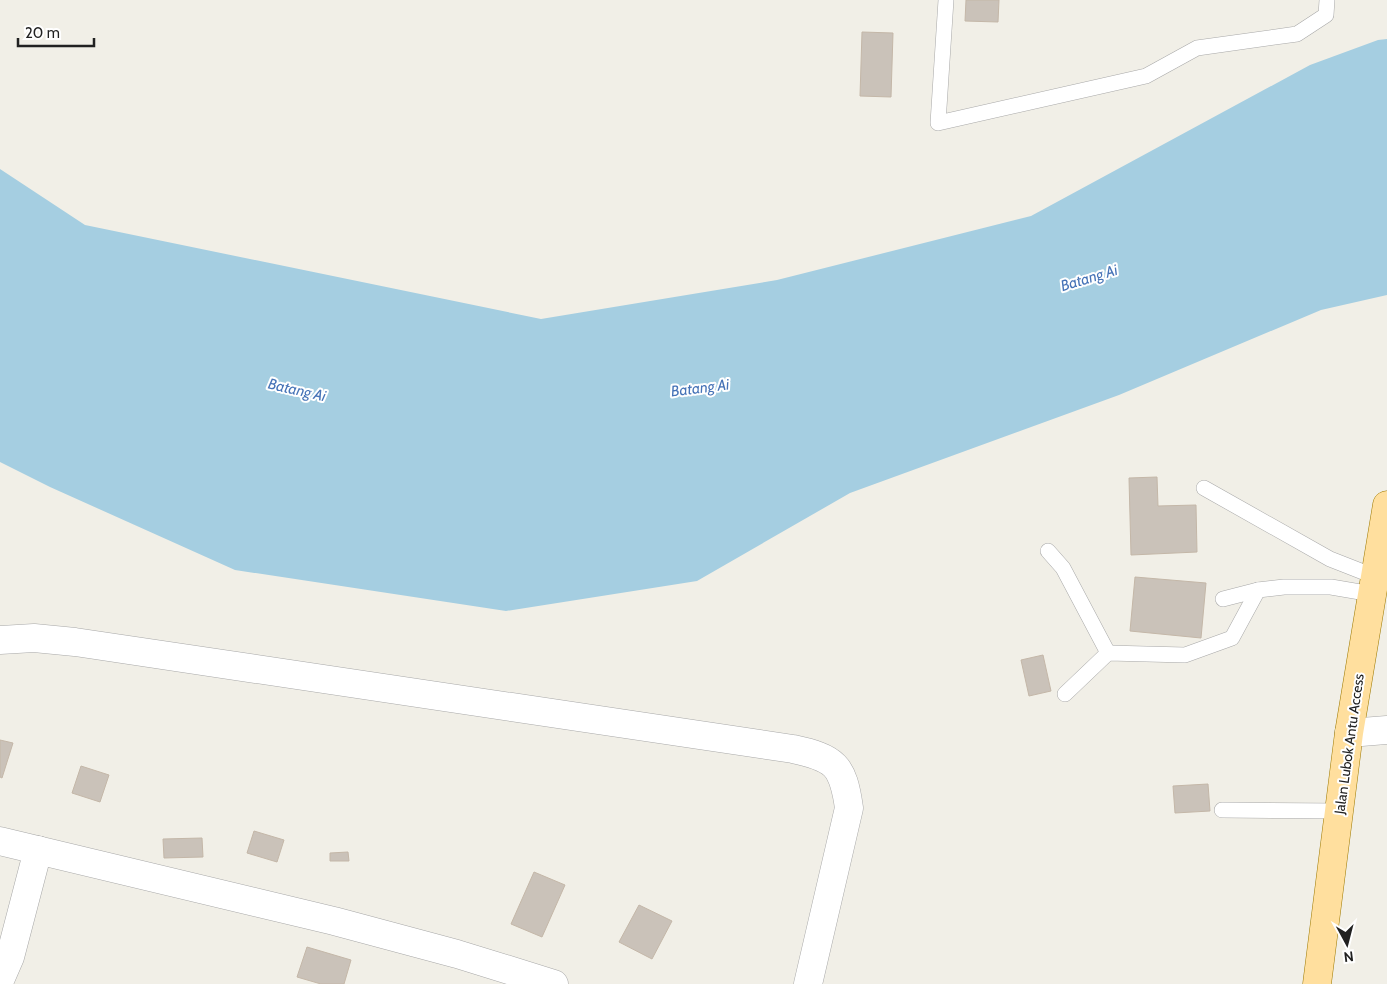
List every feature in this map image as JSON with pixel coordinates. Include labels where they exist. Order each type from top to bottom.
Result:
[{"type":"main road","name":"Jalan Lubok Antu Access","points":[[1317,984],[1349,732],[1387,505]]},
{"type":"street","points":[[0,640],[34,638],[75,642],[814,753],[832,762],[841,773],[846,785],[849,808],[808,984]]},
{"type":"street","points":[[1349,732],[1387,730]]},
{"type":"street","points":[[0,841],[334,921],[457,954],[554,984]]},
{"type":"street","points":[[0,980],[10,958],[38,850]]},
{"type":"lane","points":[[946,0],[938,124],[1146,76],[1197,48],[1297,34],[1326,15],[1327,0]]},
{"type":"lane","points":[[1204,488],[1374,585]]},
{"type":"lane","points":[[1048,552],[1063,568],[1108,653]]},
{"type":"lane","points":[[1223,600],[1258,590],[1284,587],[1374,585]]},
{"type":"lane","points":[[1065,694],[1108,653],[1185,655],[1232,638],[1258,590]]},
{"type":"lane","points":[[1222,810],[1339,811]]},
{"type":"water","name":"Batang Ai","points":[[1387,39],[1387,295],[1321,310],[1119,395],[850,493],[697,581],[506,611],[235,570],[50,487],[0,462],[0,169],[85,225],[541,319],[777,280],[1031,216],[1310,65],[1378,40]]},
{"type":"building","points":[[966,0],[999,0],[998,22],[965,21]]},
{"type":"building","points":[[862,32],[893,33],[891,97],[860,96]]},
{"type":"building","points":[[1157,477],[1158,506],[1196,505],[1197,552],[1131,555],[1129,478]]},
{"type":"building","points":[[1135,577],[1206,583],[1201,638],[1130,631]]},
{"type":"building","points":[[1043,655],[1051,691],[1029,696],[1021,660]]},
{"type":"building","points":[[0,740],[13,743],[2,778],[0,777]]},
{"type":"building","points":[[81,766],[109,775],[100,802],[72,793]]},
{"type":"building","points":[[1208,784],[1210,811],[1175,813],[1173,786]]},
{"type":"building","points":[[254,831],[284,840],[277,862],[247,853]]},
{"type":"building","points":[[202,838],[203,857],[164,858],[163,839]]},
{"type":"building","points":[[348,852],[349,861],[330,861],[330,853]]},
{"type":"building","points":[[534,872],[565,885],[542,937],[511,924]]},
{"type":"building","points":[[639,905],[672,921],[652,959],[619,942]]},
{"type":"building","points":[[307,947],[351,960],[344,984],[321,984],[297,977]]}]
